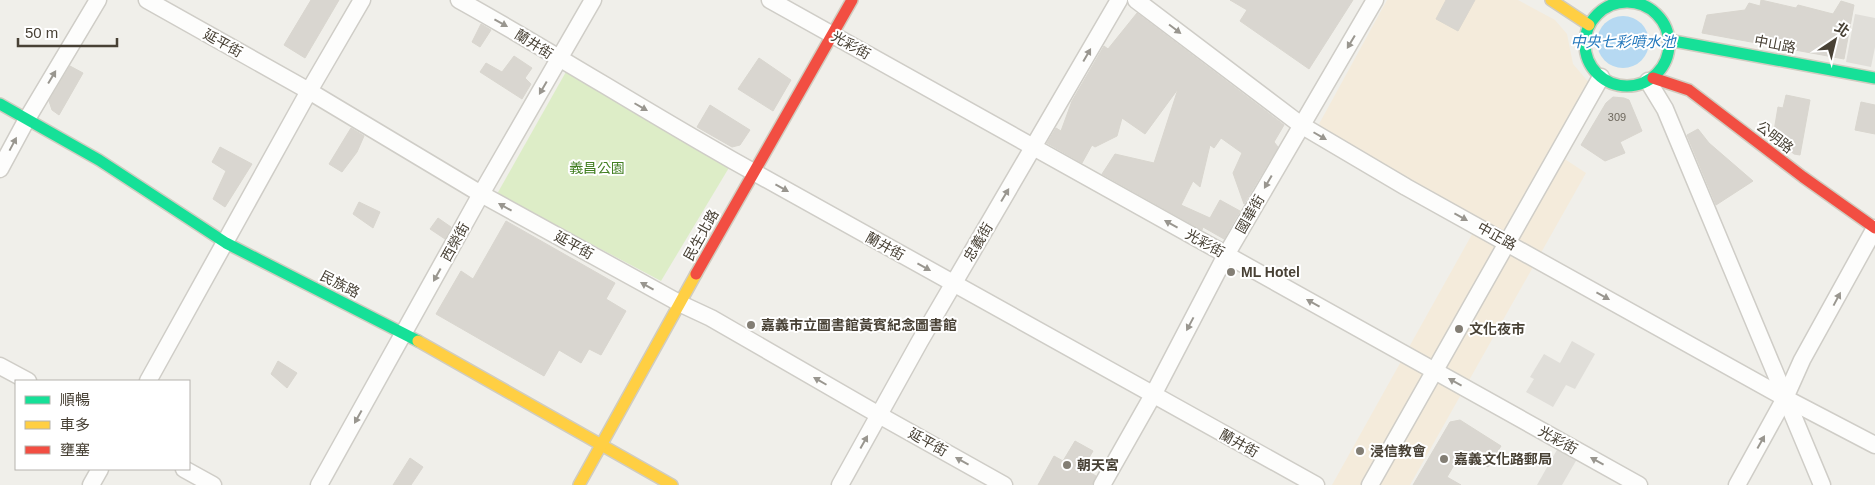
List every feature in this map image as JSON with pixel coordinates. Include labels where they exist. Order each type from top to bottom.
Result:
[{"type":"main road","name":"民生北路","points":[[579,485],[753,172],[852,0]]},
{"type":"main road","points":[[1551,0],[1589,25]]},
{"type":"main road","points":[[1639,2],[1649,8],[1659,18],[1666,29],[1668,40],[1667,55],[1661,68],[1650,79],[1637,85],[1615,84],[1601,77],[1589,62],[1585,51],[1585,39],[1589,25],[1603,10],[1613,4],[1639,2]]},
{"type":"main road","name":"中山路","points":[[1668,40],[1875,78]]},
{"type":"main road","name":"公明路","points":[[1650,79],[1689,90],[1803,177],[1875,228]]},
{"type":"main road","name":"民族路","points":[[0,104],[99,160],[226,243],[405,334],[672,485]]},
{"type":"street","points":[[0,170],[27,119],[98,0]]},
{"type":"street","name":"延平街","points":[[147,0],[309,91],[481,194],[680,304],[711,318],[1004,485]]},
{"type":"street","points":[[149,380],[309,91],[362,0]]},
{"type":"street","name":"蘭井街","points":[[459,0],[753,172],[1316,485]]},
{"type":"street","name":"西榮街","points":[[319,485],[405,334],[481,194],[593,0]]},
{"type":"street","name":"光彩街","points":[[770,0],[1639,485]]},
{"type":"street","name":"忠義街","points":[[840,485],[953,284],[1119,0]]},
{"type":"street","name":"中正路","points":[[1136,0],[1301,125],[1406,187],[1875,446]]},
{"type":"street","name":"國華街","points":[[1102,485],[1153,395],[1226,254],[1375,0]]},
{"type":"street","points":[[1370,485],[1601,77]]},
{"type":"street","points":[[1650,79],[1665,109],[1822,485]]},
{"type":"street","points":[[1737,485],[1785,398],[1802,360],[1875,228]]},
{"type":"street","points":[[0,366],[26,380]]},
{"type":"street","points":[[91,485],[99,470]]},
{"type":"street","points":[[186,470],[213,485]]},
{"type":"shaded area","points":[[1387,0],[1518,0],[1555,20],[1567,34],[1573,64],[1592,86],[1554,152],[1586,173],[1410,485],[1332,485],[1480,220],[1327,133],[1319,124]]},
{"type":"shaded area","points":[[1855,14],[1875,18],[1875,47],[1871,67],[1846,62]]},
{"type":"shaded area","points":[[1572,341],[1595,354],[1575,389],[1566,385],[1553,407],[1526,392],[1534,379],[1530,377],[1544,354],[1560,363]]},
{"type":"shaded area","points":[[1558,448],[1577,459],[1562,485],[1537,485]]},
{"type":"green space","name":"義昌公園","points":[[567,70],[730,166],[661,281],[497,194]]},
{"type":"water","name":"中央七彩噴水池","points":[[1623,16],[1637,20],[1645,28],[1649,42],[1645,56],[1637,64],[1623,68],[1609,64],[1601,56],[1597,42],[1601,28],[1609,20]]},
{"type":"building","points":[[311,0],[339,0],[305,58],[284,45]]},
{"type":"building","points":[[1230,0],[1353,0],[1309,69],[1240,21],[1247,10]]},
{"type":"building","points":[[1446,0],[1475,0],[1458,31],[1436,19]]},
{"type":"building","points":[[1761,0],[1796,8],[1798,5],[1833,14],[1841,1],[1854,5],[1844,59],[1702,33],[1707,15],[1745,10],[1749,3],[1760,6]]},
{"type":"building","points":[[1137,13],[1284,125],[1274,142],[1278,147],[1244,204],[1233,173],[1242,153],[1221,138],[1214,148],[1210,145],[1200,187],[1193,181],[1181,205],[1210,218],[1220,200],[1240,211],[1224,239],[1203,227],[1202,230],[1102,174],[1115,154],[1154,163],[1178,89],[1145,134],[1122,118],[1117,136],[1095,147],[1092,145],[1082,163],[1047,143],[1056,128],[1061,131],[1072,101],[1104,46],[1108,49]]},
{"type":"building","points":[[481,24],[491,30],[480,47],[472,42]]},
{"type":"building","points":[[514,56],[532,68],[525,78],[531,84],[522,99],[480,72],[486,63],[502,72]]},
{"type":"building","points":[[759,58],[791,80],[773,111],[738,89]]},
{"type":"building","points":[[70,66],[83,73],[59,115],[52,110],[49,101]]},
{"type":"building","points":[[1786,95],[1810,100],[1800,155],[1794,154],[1773,137],[1778,107],[1783,108]]},
{"type":"building","points":[[1613,97],[1629,100],[1642,131],[1620,142],[1625,153],[1605,161],[1581,145],[1606,103]]},
{"type":"building","points":[[1861,102],[1875,105],[1875,134],[1855,130]]},
{"type":"building","points":[[710,105],[750,130],[740,145],[732,147],[697,127]]},
{"type":"building","points":[[351,128],[364,136],[357,152],[342,172],[329,164]]},
{"type":"building","points":[[1698,129],[1709,143],[1753,181],[1716,205],[1687,135]]},
{"type":"building","points":[[220,147],[252,164],[225,207],[213,199],[226,171],[212,162]]},
{"type":"building","points":[[359,202],[380,212],[373,228],[353,214]]},
{"type":"building","points":[[438,218],[451,227],[445,239],[430,229]]},
{"type":"building","points":[[506,221],[615,283],[606,299],[626,311],[601,355],[589,349],[581,363],[559,350],[544,376],[436,314],[461,271],[473,279]]},
{"type":"building","points":[[278,361],[297,373],[287,388],[271,374]]},
{"type":"building","name":"嘉義文化路郵局","points":[[1460,420],[1501,446],[1488,467],[1463,450],[1447,477],[1461,485],[1413,485],[1450,422]]},
{"type":"building","name":"朝天宮","points":[[1075,441],[1093,451],[1083,468],[1096,476],[1092,485],[1038,485],[1054,456],[1063,461]]},
{"type":"building","points":[[410,458],[423,467],[411,485],[393,485]]},
{"type":"traffic: fast","points":[[1627,2],[1643,5],[1662,21],[1666,28],[1669,44],[1666,60],[1650,79],[1643,83],[1627,86],[1611,83],[1592,67],[1588,60],[1585,44],[1588,28],[1604,9],[1611,5],[1627,2]]},
{"type":"traffic: fast","points":[[1668,40],[1875,78]]},
{"type":"traffic: fast","points":[[0,104],[99,160],[226,243],[418,341]]},
{"type":"traffic: slow","points":[[1551,0],[1589,25]]},
{"type":"traffic: slow","points":[[579,485],[696,274]]},
{"type":"traffic: slow","points":[[418,341],[672,485]]},
{"type":"traffic: jam","points":[[696,274],[852,0]]},
{"type":"traffic: jam","points":[[1653,78],[1689,90],[1803,177],[1875,228]]},
{"type":"place","name":"ML Hotel","points":[[1231,272]]},
{"type":"place","name":"嘉義市立圖書館黃賓紀念圖書館","points":[[751,325]]},
{"type":"place","name":"文化夜市","points":[[1459,329]]},
{"type":"place","name":"浸信教會","points":[[1360,451]]},
{"type":"place","name":"嘉義文化路郵局","points":[[1444,459]]},
{"type":"place","name":"朝天宮","points":[[1067,465]]}]
